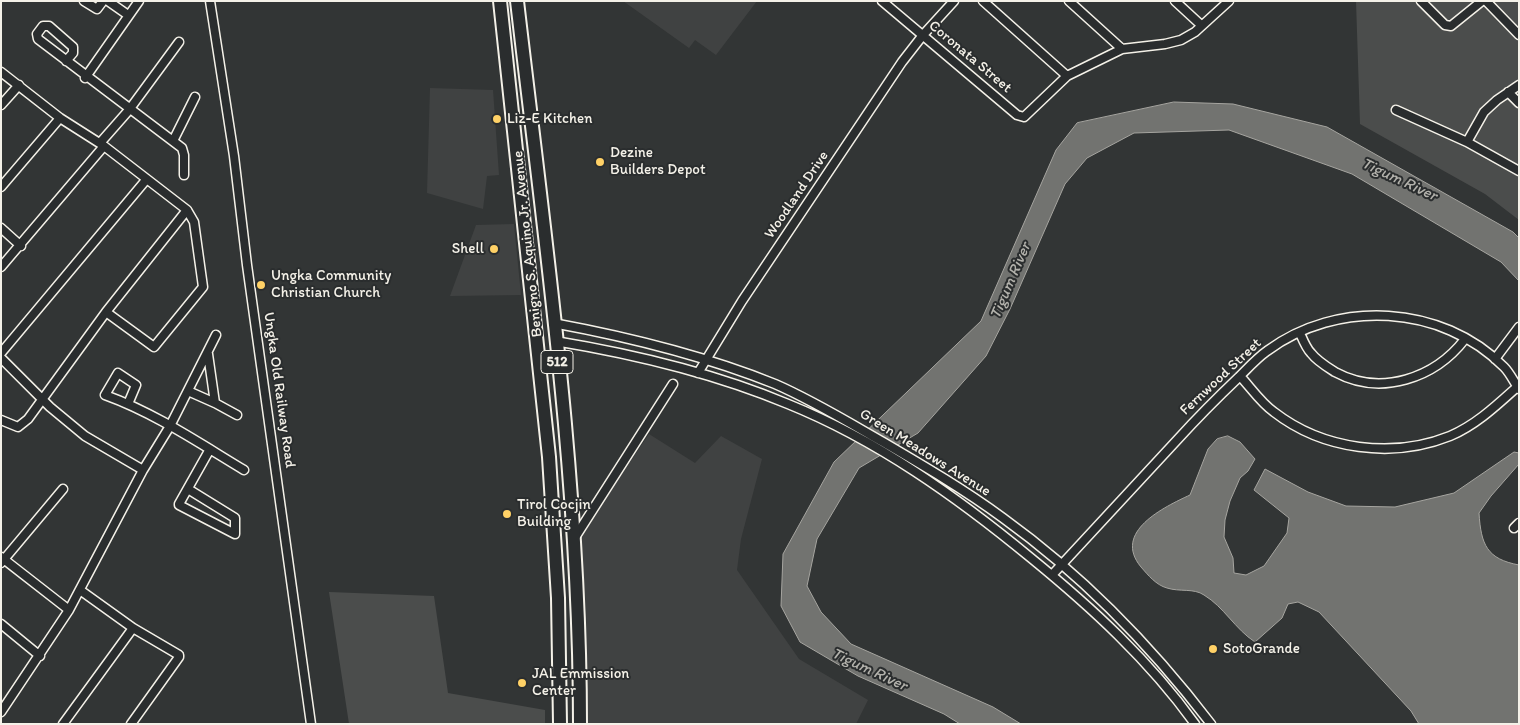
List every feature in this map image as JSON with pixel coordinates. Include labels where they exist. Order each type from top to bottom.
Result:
[{"type":"main road","name":"Benigno S. Aquino Jr. Avenue","points":[[500,1],[549,457],[558,598],[560,724]]},
{"type":"main road","name":"Benigno S. Aquino Jr. Avenue","points":[[517,1],[567,455],[578,597],[580,724]]},
{"type":"main road","points":[[549,457],[567,455]]},
{"type":"street","points":[[84,1],[97,9],[103,1]]},
{"type":"street","points":[[108,1],[128,15]]},
{"type":"street","points":[[85,78],[139,1]]},
{"type":"street","name":"Ungka Old Railway Road","points":[[210,1],[234,156],[247,265],[311,724]]},
{"type":"street","name":"Coronata Street","points":[[882,1],[1017,115],[1024,116],[1067,76]]},
{"type":"street","name":"Woodland Drive","points":[[698,373],[742,301],[902,62],[923,35],[954,1]]},
{"type":"street","points":[[984,1],[1067,76],[1122,48],[1165,44],[1181,40],[1195,32],[1229,1]]},
{"type":"street","points":[[1069,1],[1122,48]]},
{"type":"street","points":[[1174,1],[1201,25]]},
{"type":"street","points":[[1421,1],[1445,25],[1451,26],[1484,1],[1519,35]]},
{"type":"street","points":[[66,61],[73,53],[73,47],[49,26],[43,26],[36,37],[85,78],[173,141],[184,151],[184,176]]},
{"type":"street","points":[[1,267],[21,246],[102,145],[179,42]]},
{"type":"street","points":[[1,72],[60,118],[102,145],[187,210],[194,222],[203,287],[154,346],[151,346],[106,312]]},
{"type":"street","points":[[1,105],[19,85]]},
{"type":"street","points":[[1467,142],[1484,112],[1519,85]]},
{"type":"street","points":[[1508,92],[1519,103]]},
{"type":"street","points":[[173,141],[195,97]]},
{"type":"street","points":[[1396,110],[1467,142],[1519,170]]},
{"type":"street","points":[[1,187],[60,118]]},
{"type":"street","points":[[1,353],[146,180]]},
{"type":"street","points":[[1,420],[14,427],[20,426],[38,406],[42,397],[106,312],[187,210]]},
{"type":"street","points":[[1,228],[21,246]]},
{"type":"street","name":"Fernwood Street","points":[[1052,575],[1203,412],[1266,352],[1300,333],[1348,317],[1394,316],[1433,323],[1465,339],[1495,359],[1505,368],[1518,388]]},
{"type":"street","name":"Green Meadows Avenue","points":[[553,323],[622,336],[707,360],[775,384],[842,418],[909,457],[1004,519],[1061,565],[1158,657],[1211,724]]},
{"type":"street","points":[[1495,359],[1519,326]]},
{"type":"street","points":[[1300,333],[1311,353],[1325,366],[1343,376],[1362,383],[1381,383],[1420,376],[1437,367],[1465,339]]},
{"type":"street","points":[[1,712],[69,610],[144,470],[170,426],[216,335]]},
{"type":"street","name":"Green Meadows Avenue","points":[[555,341],[617,351],[698,373],[788,404],[850,434],[904,464],[998,530],[1112,628],[1151,670],[1195,724]]},
{"type":"street","points":[[208,354],[215,403]]},
{"type":"street","points":[[1,358],[42,397],[50,408],[85,436],[144,470]]},
{"type":"street","points":[[1240,376],[1272,411],[1293,425],[1314,435],[1347,444],[1388,450],[1420,446],[1451,435],[1483,416],[1518,388]]},
{"type":"street","points":[[573,540],[674,384]]},
{"type":"street","points":[[188,391],[237,415]]},
{"type":"street","points":[[128,404],[170,426],[244,470]]},
{"type":"street","points":[[836,427],[842,418]]},
{"type":"street","points":[[188,489],[235,518],[235,534],[179,507],[179,504],[210,449]]},
{"type":"street","points":[[904,464],[909,457]]},
{"type":"street","points":[[63,489],[2,560],[69,610]]},
{"type":"street","points":[[955,500],[963,491]]},
{"type":"street","points":[[80,590],[132,628],[177,652],[179,657],[132,724]]},
{"type":"street","points":[[1,624],[40,656]]},
{"type":"street","points":[[62,724],[132,628]]},
{"type":"shaded area","points":[[623,1],[757,1],[716,55],[695,40],[689,48]]},
{"type":"shaded area","points":[[1356,1],[1519,1],[1519,220],[1485,194],[1360,124]]},
{"type":"shaded area","points":[[430,88],[493,90],[499,175],[487,176],[483,209],[427,193]]},
{"type":"shaded area","points":[[514,224],[521,295],[450,296],[476,225]]},
{"type":"shaded area","points":[[649,434],[695,463],[721,436],[762,459],[741,539],[737,570],[799,659],[868,700],[856,724],[587,724],[586,610],[580,536]]},
{"type":"shaded area","points":[[329,592],[434,596],[448,693],[545,710],[545,724],[349,724]]},
{"type":"water","name":"Tigum River","points":[[1174,102],[1233,104],[1327,127],[1513,232],[1519,238],[1519,281],[1501,262],[1352,174],[1229,130],[1134,133],[1087,158],[1065,184],[1010,309],[986,356],[918,433],[859,468],[817,539],[807,586],[821,612],[851,644],[993,707],[1021,724],[960,724],[944,714],[858,676],[800,642],[781,606],[783,554],[834,462],[981,321],[1056,150],[1077,123]]},
{"type":"water","points":[[1228,436],[1240,442],[1255,459],[1248,471],[1240,478],[1230,501],[1225,520],[1224,537],[1233,558],[1234,573],[1246,575],[1264,566],[1287,533],[1289,518],[1254,490],[1265,469],[1308,492],[1346,506],[1395,507],[1454,493],[1514,452],[1519,453],[1519,464],[1479,513],[1484,542],[1488,549],[1500,559],[1519,565],[1519,724],[1419,724],[1411,711],[1319,612],[1298,602],[1288,604],[1282,618],[1255,642],[1204,595],[1167,588],[1159,585],[1149,576],[1141,567],[1134,554],[1133,543],[1137,532],[1155,514],[1190,495],[1208,449],[1217,439]]},
{"type":"place","name":"Liz-E Kitchen","points":[[497,119]]},
{"type":"place","name":"Dezine Builders Depot","points":[[600,162]]},
{"type":"place","name":"Shell","points":[[494,249]]},
{"type":"place","name":"Ungka Community Christian Church","points":[[261,285]]},
{"type":"place","name":"Tirol Cocjin Building","points":[[507,514]]},
{"type":"place","name":"SotoGrande","points":[[1213,649]]},
{"type":"place","name":"JAL Emmission Center","points":[[522,683]]}]
